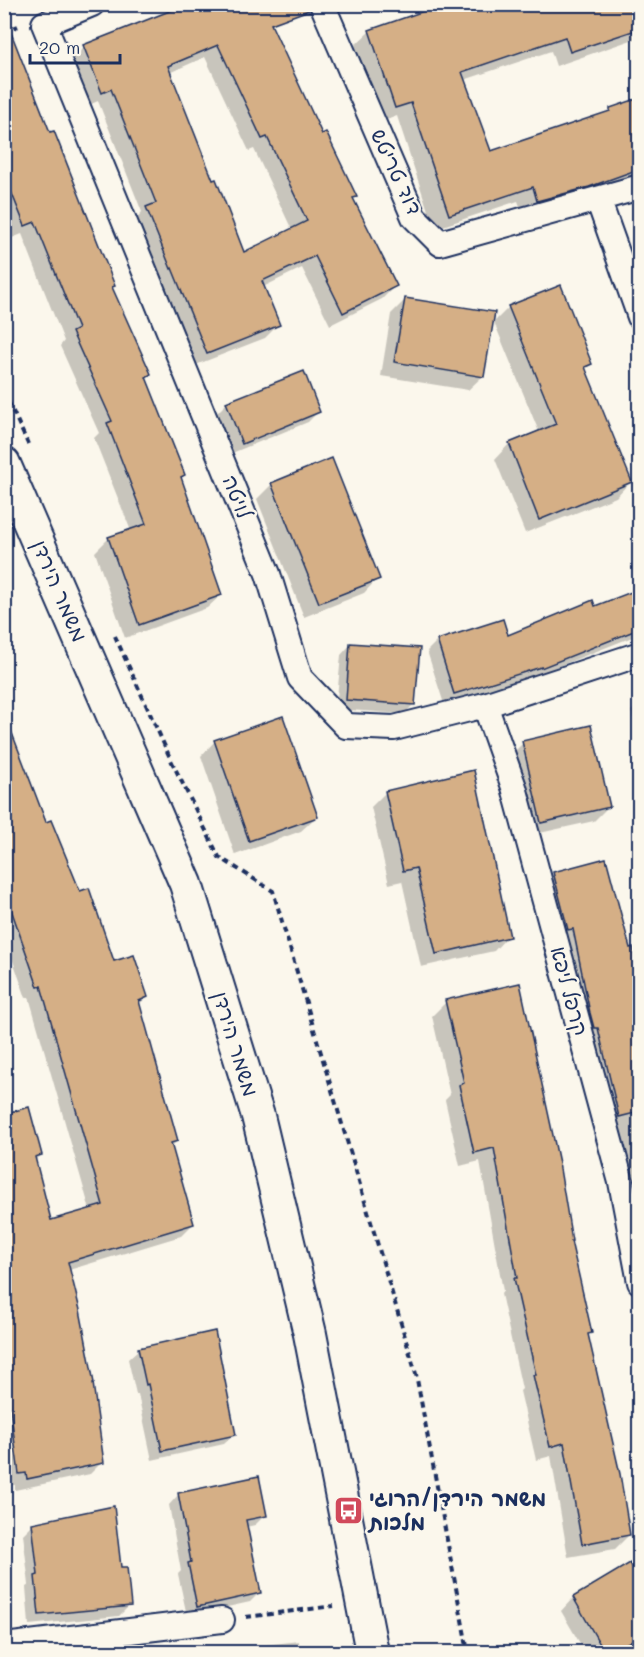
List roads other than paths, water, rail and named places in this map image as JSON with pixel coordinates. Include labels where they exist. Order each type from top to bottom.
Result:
[{"type":"street","name":"לויטה","points":[[92,4],[44,24],[268,574],[300,678],[346,726],[394,728],[485,705],[639,654]]},
{"type":"street","name":"דוד טריטש","points":[[322,4],[414,217],[440,243],[639,187]]},
{"type":"street","points":[[597,199],[639,317]]},
{"type":"street","name":"משמר הירדן","points":[[17,455],[189,895],[261,1128],[310,1334],[372,1653]]},
{"type":"street","name":"קרפל ליפא","points":[[485,705],[514,788],[618,1170],[639,1282]]},
{"type":"street","points":[[4,1646],[222,1620]]},
{"type":"place","name":"משמר הירדן/הרוגי מלכות","points":[[348,1511]]}]
